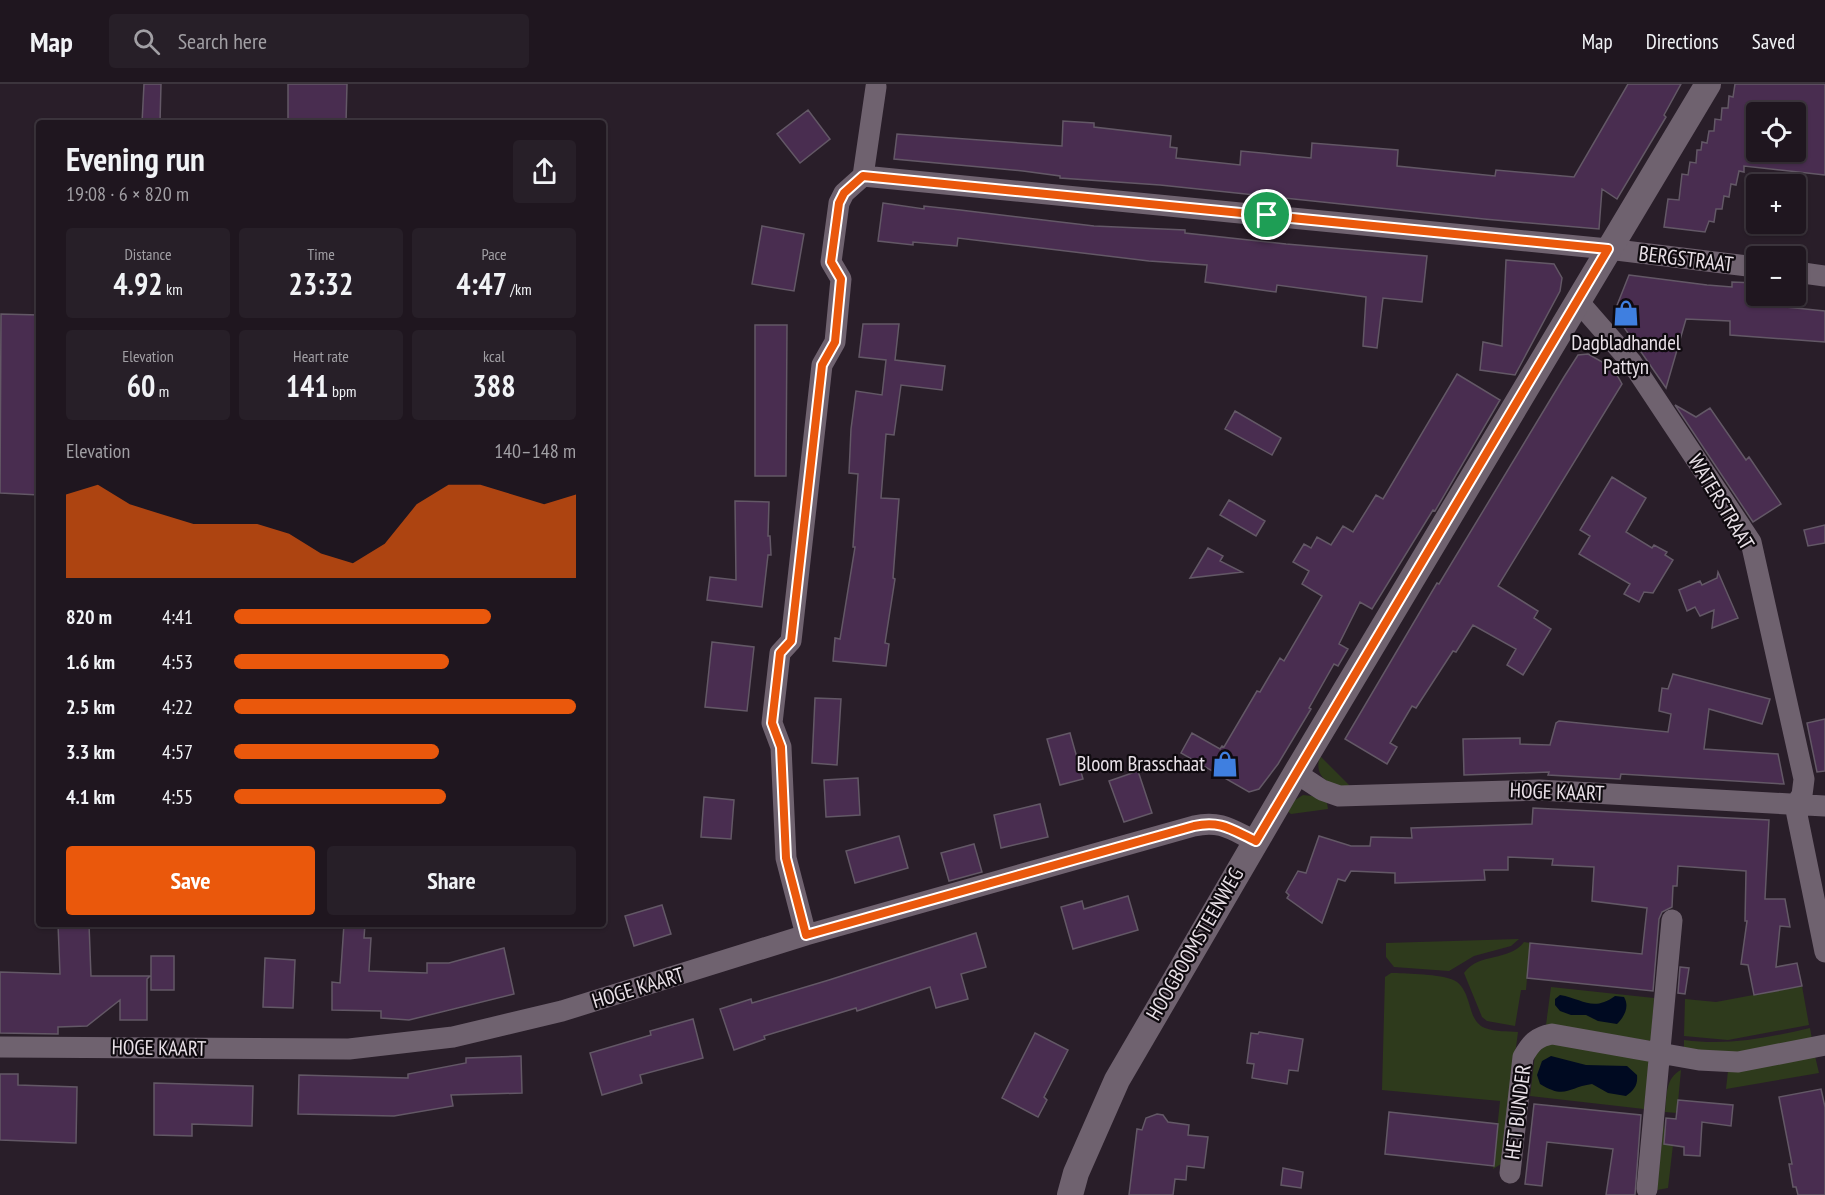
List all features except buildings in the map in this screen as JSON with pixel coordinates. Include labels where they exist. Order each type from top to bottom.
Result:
[{"type":"street","name":"HOOGBOOMSTEENWEG","points":[[1070,1195],[1076,1173],[1117,1080],[1296,773],[1707,84]]},
{"type":"street","points":[[806,935],[786,858],[781,747],[772,723],[780,653],[791,641],[822,365],[835,342],[841,279],[831,262],[839,203],[844,193],[863,176],[876,87]]},
{"type":"street","name":"BERGSTRAAT","points":[[863,176],[1608,249],[1746,266]]},
{"type":"street","points":[[1806,273],[1825,276]]},
{"type":"street","name":"WATERSTRAAT","points":[[1577,300],[1632,363],[1751,542],[1804,778],[1802,795],[1795,805]]},
{"type":"street","name":"HOGE KAART","points":[[1296,773],[1322,790],[1340,796],[1539,790],[1825,807]]},
{"type":"street","points":[[1795,805],[1825,952]]},
{"type":"street","name":"HOGE KAART","points":[[0,1047],[349,1049],[453,1037],[562,1011],[806,935],[1194,826],[1210,823],[1222,824],[1256,841]]},
{"type":"street","points":[[1647,1189],[1672,920]]},
{"type":"street","name":"HET BUNDER","points":[[1510,1173],[1523,1057],[1532,1042],[1541,1036],[1552,1034],[1685,1058],[1738,1062],[1825,1045]]},
{"type":"green space","points":[[1320,756],[1349,785],[1347,788],[1334,785],[1324,779],[1319,769]]},
{"type":"green space","points":[[1303,795],[1312,796],[1327,803],[1328,809],[1291,814],[1287,811],[1295,800]]},
{"type":"green space","points":[[1519,939],[1511,946],[1474,956],[1449,971],[1394,967],[1386,957],[1386,943]]},
{"type":"green space","points":[[1524,942],[1530,943],[1526,990],[1521,990],[1515,1026],[1487,1021],[1482,1017],[1464,973],[1470,966],[1510,952]]},
{"type":"green space","points":[[1391,973],[1445,977],[1457,982],[1466,994],[1472,1014],[1479,1025],[1493,1030],[1518,1032],[1501,1164],[1493,1169],[1500,1101],[1382,1090],[1385,977]]},
{"type":"green space","points":[[1802,986],[1809,1025],[1728,1040],[1684,1036],[1685,999],[1716,1002]]},
{"type":"green space","points":[[1551,987],[1654,998],[1651,1041],[1546,1025]]},
{"type":"green space","points":[[1810,1028],[1812,1039],[1734,1054],[1684,1048],[1684,1040],[1716,1042],[1747,1040]]},
{"type":"green space","points":[[1548,1043],[1650,1058],[1644,1109],[1530,1096],[1535,1055]]},
{"type":"green space","points":[[1815,1056],[1819,1073],[1726,1089],[1728,1071]]},
{"type":"green space","points":[[1681,1070],[1677,1113],[1665,1112],[1669,1083]]},
{"type":"green space","points":[[1664,1118],[1664,1129],[1673,1130],[1676,1119],[1668,1188],[1657,1190]]},
{"type":"water","points":[[1560,995],[1594,1004],[1607,1001],[1615,996],[1624,997],[1626,1008],[1617,1024],[1598,1021],[1586,1015],[1571,1015],[1560,1011],[1555,1005],[1555,999]]},
{"type":"water","points":[[1551,1056],[1586,1065],[1627,1066],[1637,1075],[1636,1084],[1626,1096],[1608,1093],[1592,1084],[1562,1092],[1549,1089],[1540,1084],[1537,1075],[1542,1061]]},
{"type":"place","name":"Dagbladhandel Pattyn","points":[[1626,313]]},
{"type":"place","name":"Bloom Brasschaat","points":[[1225,764]]},
{"type":"route","points":[[863,176],[1267,215],[1608,249],[1256,841],[1222,824],[1210,823],[1194,826],[806,935],[786,858],[781,747],[772,723],[780,653],[791,641],[822,365],[835,342],[841,279],[831,262],[839,203],[844,193],[863,176]]}]
